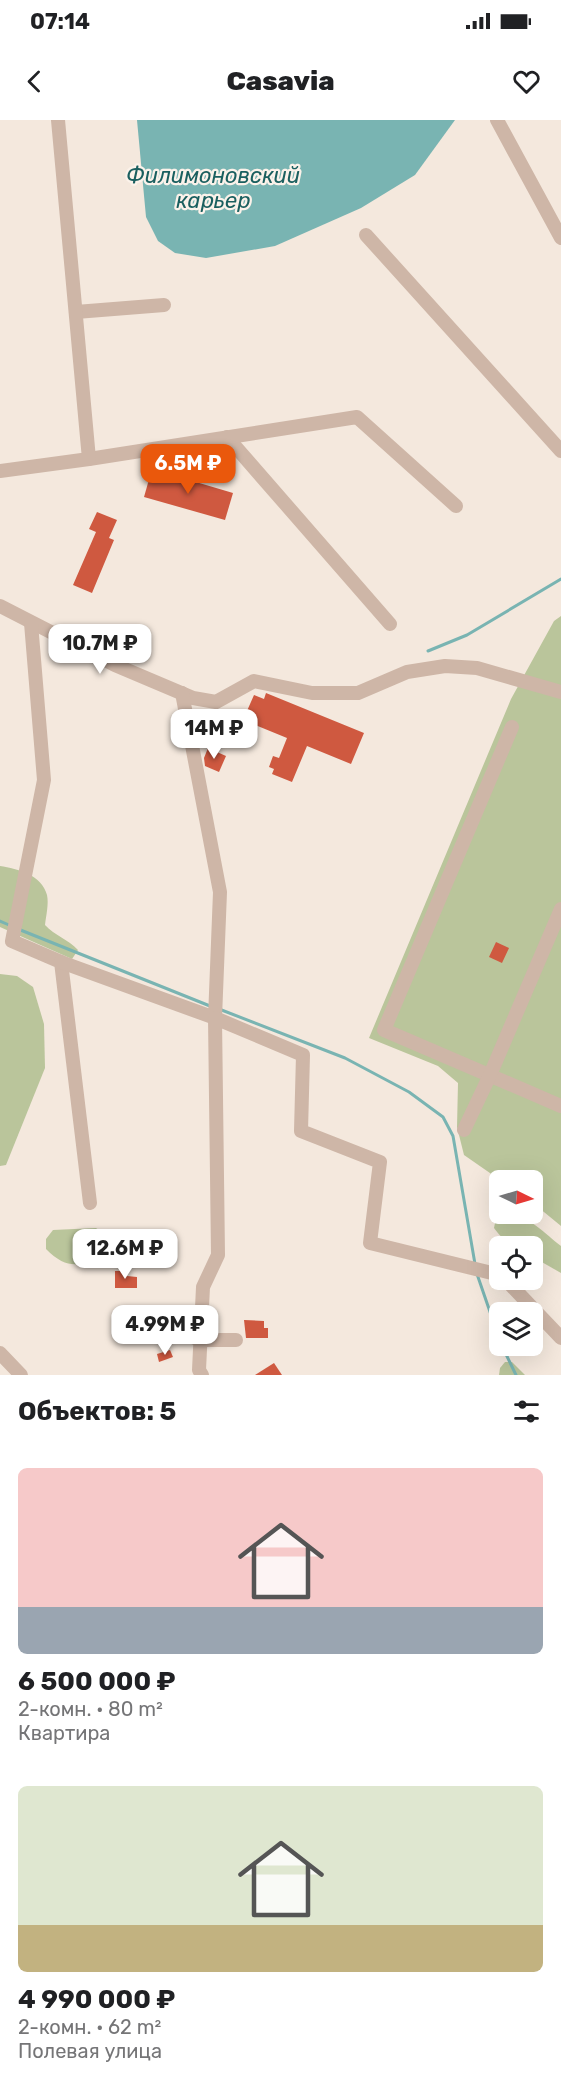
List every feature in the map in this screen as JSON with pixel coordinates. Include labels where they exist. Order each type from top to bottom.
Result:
[{"type":"street","points":[[58,120],[89,459]]},
{"type":"street","points":[[497,120],[561,238]]},
{"type":"street","points":[[366,235],[561,451]]},
{"type":"street","points":[[76,312],[164,306]]},
{"type":"street","points":[[0,471],[357,417],[456,506]]},
{"type":"street","points":[[227,437],[390,624]]},
{"type":"street","points":[[0,606],[115,665],[193,698],[216,702],[254,681],[312,693],[358,693],[407,672],[445,666],[477,668],[561,692]]},
{"type":"street","points":[[31,623],[44,780],[6,939],[61,962],[215,1018],[303,1055],[301,1131],[380,1162],[370,1243],[489,1272]]},
{"type":"street","points":[[182,693],[220,892],[215,1018],[219,1255],[203,1287],[199,1370],[202,1375]]},
{"type":"street","points":[[512,726],[384,1030],[561,1106]]},
{"type":"street","points":[[464,1130],[561,909]]},
{"type":"street","points":[[61,962],[90,1203]]},
{"type":"street","points":[[515,1290],[561,1338]]},
{"type":"street","points":[[151,1320],[200,1340],[236,1340]]},
{"type":"street","points":[[0,1353],[21,1375]]},
{"type":"green space","points":[[561,616],[561,1226],[543,1211],[543,1170],[489,1170],[489,1172],[464,1155],[457,1127],[458,1083],[438,1066],[369,1038],[511,699],[554,621]]},
{"type":"green space","points":[[0,866],[21,871],[40,882],[48,899],[45,925],[78,950],[72,959],[0,927]]},
{"type":"green space","points":[[0,974],[17,976],[33,987],[44,1024],[45,1068],[6,1165],[0,1166]]},
{"type":"green space","points":[[495,1224],[534,1224],[561,1246],[561,1273],[543,1263],[543,1236],[501,1236],[494,1228]]},
{"type":"green space","points":[[96,1228],[104,1234],[107,1240],[106,1257],[74,1264],[61,1261],[46,1249],[46,1239],[53,1230]]},
{"type":"green space","points":[[505,1362],[512,1362],[525,1375],[499,1375],[500,1368]]},
{"type":"water","name":"Филимоновский карьер","points":[[137,120],[455,120],[415,175],[361,208],[275,246],[206,258],[175,253],[158,241],[146,217]]},
{"type":"building","points":[[152,469],[233,493],[225,520],[144,497]]},
{"type":"building","points":[[97,512],[117,520],[109,538],[114,540],[92,593],[73,585],[96,532],[89,529]]},
{"type":"building","points":[[266,693],[364,733],[351,764],[307,746],[292,782],[272,774],[274,769],[269,767],[273,756],[279,758],[287,738],[243,720],[254,695],[264,699]]},
{"type":"building","points":[[208,748],[226,756],[219,772],[205,766],[204,758]]},
{"type":"building","points":[[496,942],[509,948],[502,963],[489,957]]},
{"type":"building","points":[[115,1271],[127,1271],[127,1276],[137,1277],[137,1288],[115,1288]]},
{"type":"building","points":[[244,1320],[264,1321],[264,1328],[268,1328],[268,1338],[246,1338]]},
{"type":"building","points":[[170,1350],[173,1357],[159,1362],[157,1354]]},
{"type":"building","points":[[274,1363],[282,1375],[255,1375]]},
{"type":"waterway","points":[[428,651],[467,635],[561,579]]},
{"type":"waterway","points":[[0,921],[9,925]]},
{"type":"waterway","points":[[18,929],[210,1006]]},
{"type":"waterway","points":[[219,1009],[345,1058],[409,1092],[443,1117],[453,1136],[475,1264]]},
{"type":"waterway","points":[[477,1274],[489,1309]]},
{"type":"waterway","points":[[507,1356],[516,1375]]}]
